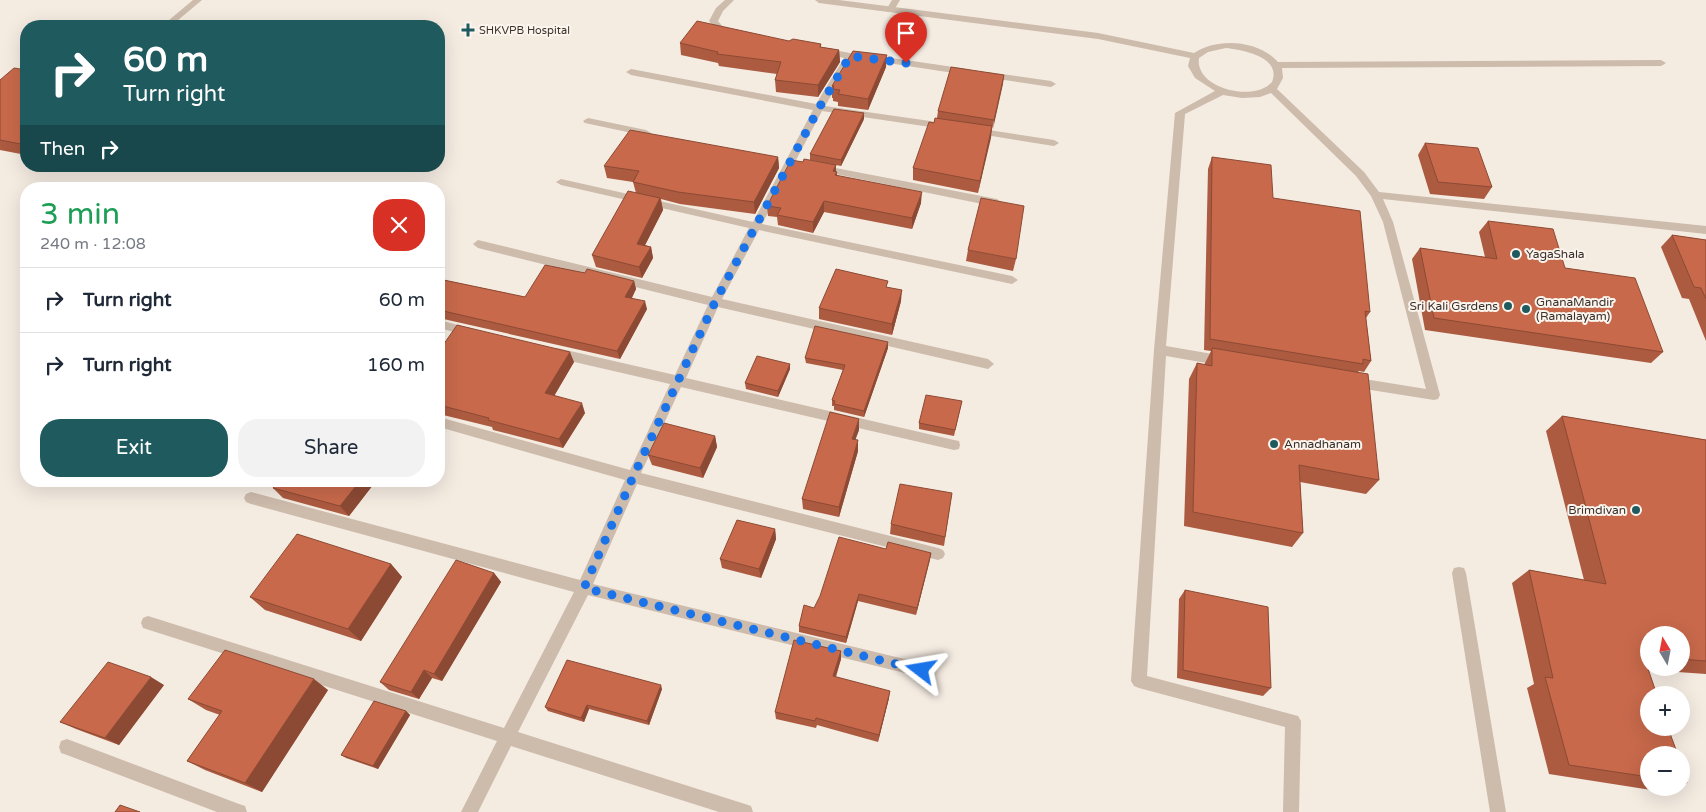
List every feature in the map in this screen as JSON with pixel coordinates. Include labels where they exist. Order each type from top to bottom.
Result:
[{"type":"street","points":[[173,20],[198,0]]},
{"type":"street","points":[[730,0],[719,10],[714,21],[721,30],[742,37]]},
{"type":"street","points":[[819,0],[1098,36],[1196,56]]},
{"type":"street","points":[[890,10],[896,0]]},
{"type":"street","points":[[1213,46],[1241,47],[1268,57],[1276,65],[1280,74],[1279,83],[1273,90],[1249,96],[1221,92],[1204,83],[1194,71],[1192,63],[1196,56],[1213,46]]},
{"type":"street","points":[[813,50],[1051,84]]},
{"type":"street","points":[[469,812],[584,588],[633,477],[715,302],[756,226],[794,163],[819,108],[850,56]]},
{"type":"street","points":[[1276,65],[1661,63]]},
{"type":"street","points":[[631,72],[819,108],[1054,143]]},
{"type":"street","points":[[1273,90],[1360,174],[1376,196],[1388,222],[1434,395],[1336,379]]},
{"type":"street","points":[[1221,92],[1180,113],[1160,350],[1139,681],[1293,720],[1291,812]]},
{"type":"street","points":[[588,121],[655,135]]},
{"type":"street","points":[[794,163],[1010,206]]},
{"type":"street","points":[[561,182],[756,226],[1012,280]]},
{"type":"street","points":[[1376,196],[1706,230]]},
{"type":"street","points":[[478,244],[715,302],[988,364]]},
{"type":"street","points":[[445,326],[477,334]]},
{"type":"street","points":[[544,350],[954,445]]},
{"type":"street","points":[[1160,350],[1238,363]]},
{"type":"street","points":[[445,424],[633,477],[938,554]]},
{"type":"street","points":[[251,498],[584,588],[921,670]]},
{"type":"street","points":[[1459,574],[1498,812]]},
{"type":"street","points":[[148,623],[744,812]]},
{"type":"street","points":[[67,747],[239,812]]},
{"type":"building","points":[[697,21],[789,41],[793,39],[821,44],[820,47],[839,50],[818,85],[775,80],[781,62],[717,54],[718,52],[680,43]]},
{"type":"building","points":[[853,51],[887,55],[868,99],[838,94],[840,90],[833,89],[834,86],[832,86]]},
{"type":"building","points":[[951,67],[1004,75],[994,120],[938,111]]},
{"type":"building","points":[[14,68],[20,69],[20,144],[0,140],[0,80]]},
{"type":"building","points":[[834,109],[864,113],[841,160],[810,154]]},
{"type":"building","points":[[935,118],[992,126],[980,181],[913,168],[929,122],[934,123]]},
{"type":"building","points":[[630,130],[778,157],[754,202],[678,192],[633,182],[639,171],[604,166]]},
{"type":"building","points":[[1425,143],[1478,148],[1492,187],[1438,182]]},
{"type":"building","points":[[1212,157],[1271,165],[1273,198],[1360,211],[1370,312],[1365,311],[1371,361],[1363,359],[1363,364],[1210,339]]},
{"type":"building","points":[[804,159],[836,165],[833,171],[837,172],[835,175],[922,192],[912,218],[824,201],[813,222],[777,215],[781,208],[767,206],[791,160],[803,162]]},
{"type":"building","points":[[628,191],[660,198],[637,244],[651,247],[639,267],[592,255]]},
{"type":"building","points":[[981,198],[1024,206],[1016,259],[968,250]]},
{"type":"building","name":"GnanaMandir (Ramalayam)","points":[[1488,221],[1553,229],[1565,268],[1635,278],[1663,352],[1434,318],[1420,248],[1497,259]]},
{"type":"building","points":[[1672,235],[1706,240],[1706,299],[1701,288],[1694,287]]},
{"type":"building","points":[[545,265],[585,273],[587,269],[634,281],[625,297],[645,301],[617,351],[445,311],[445,280],[525,297]]},
{"type":"building","points":[[836,269],[888,281],[886,287],[902,290],[892,324],[819,308]]},
{"type":"building","points":[[457,325],[570,352],[545,393],[582,403],[559,439],[445,407],[445,342]]},
{"type":"building","points":[[815,326],[888,342],[864,411],[834,404],[835,401],[832,400],[845,365],[805,358]]},
{"type":"building","name":"Annadhanam","points":[[1212,348],[1368,374],[1379,480],[1299,465],[1303,533],[1193,512],[1197,363],[1212,366]]},
{"type":"building","points":[[757,356],[790,364],[778,391],[745,383]]},
{"type":"building","points":[[926,395],[962,401],[955,430],[919,423]]},
{"type":"building","points":[[830,412],[859,419],[852,439],[858,440],[839,507],[802,499]]},
{"type":"building","points":[[1562,416],[1706,440],[1706,661],[1690,660],[1690,626],[1640,626],[1640,676],[1650,676],[1654,686],[1640,686],[1640,736],[1671,736],[1675,746],[1640,746],[1640,776],[1569,765],[1545,677],[1553,678],[1529,570],[1606,584]]},
{"type":"building","points":[[664,423],[715,436],[700,468],[648,455]]},
{"type":"building","points":[[900,484],[952,493],[945,537],[891,524]]},
{"type":"building","points":[[274,487],[355,487],[340,506]]},
{"type":"building","points":[[737,520],[775,529],[759,569],[720,559]]},
{"type":"building","points":[[297,534],[391,564],[348,629],[250,597]]},
{"type":"building","points":[[839,537],[886,549],[888,542],[931,553],[917,608],[859,594],[846,637],[799,626],[804,605],[814,608],[820,596]]},
{"type":"building","points":[[456,560],[494,573],[434,674],[424,670],[411,692],[380,682]]},
{"type":"building","points":[[1185,590],[1268,607],[1271,688],[1183,670]]},
{"type":"building","points":[[794,640],[841,651],[833,676],[890,691],[879,735],[816,718],[815,721],[775,712]]},
{"type":"building","points":[[225,650],[314,679],[245,783],[187,761],[222,711],[188,699]]},
{"type":"building","points":[[567,660],[661,685],[647,721],[587,705],[581,718],[545,707]]},
{"type":"building","points":[[108,662],[151,677],[105,738],[60,722]]},
{"type":"building","points":[[374,701],[406,711],[373,766],[341,755]]},
{"type":"building","points":[[120,805],[140,812],[115,812]]},
{"type":"place","name":"SHKVPB Hospital","points":[[468,30]]},
{"type":"place","name":"YagaShala","points":[[1516,254]]},
{"type":"place","name":"Sri Kali Gsrdens","points":[[1508,306]]},
{"type":"place","name":"GnanaMandir (Ramalayam)","points":[[1526,309]]},
{"type":"place","name":"Annadhanam","points":[[1274,444]]},
{"type":"place","name":"Brimdivan","points":[[1636,510]]},
{"type":"route","points":[[906,63],[850,56],[819,108],[715,302],[633,477],[584,588],[921,670]]}]
